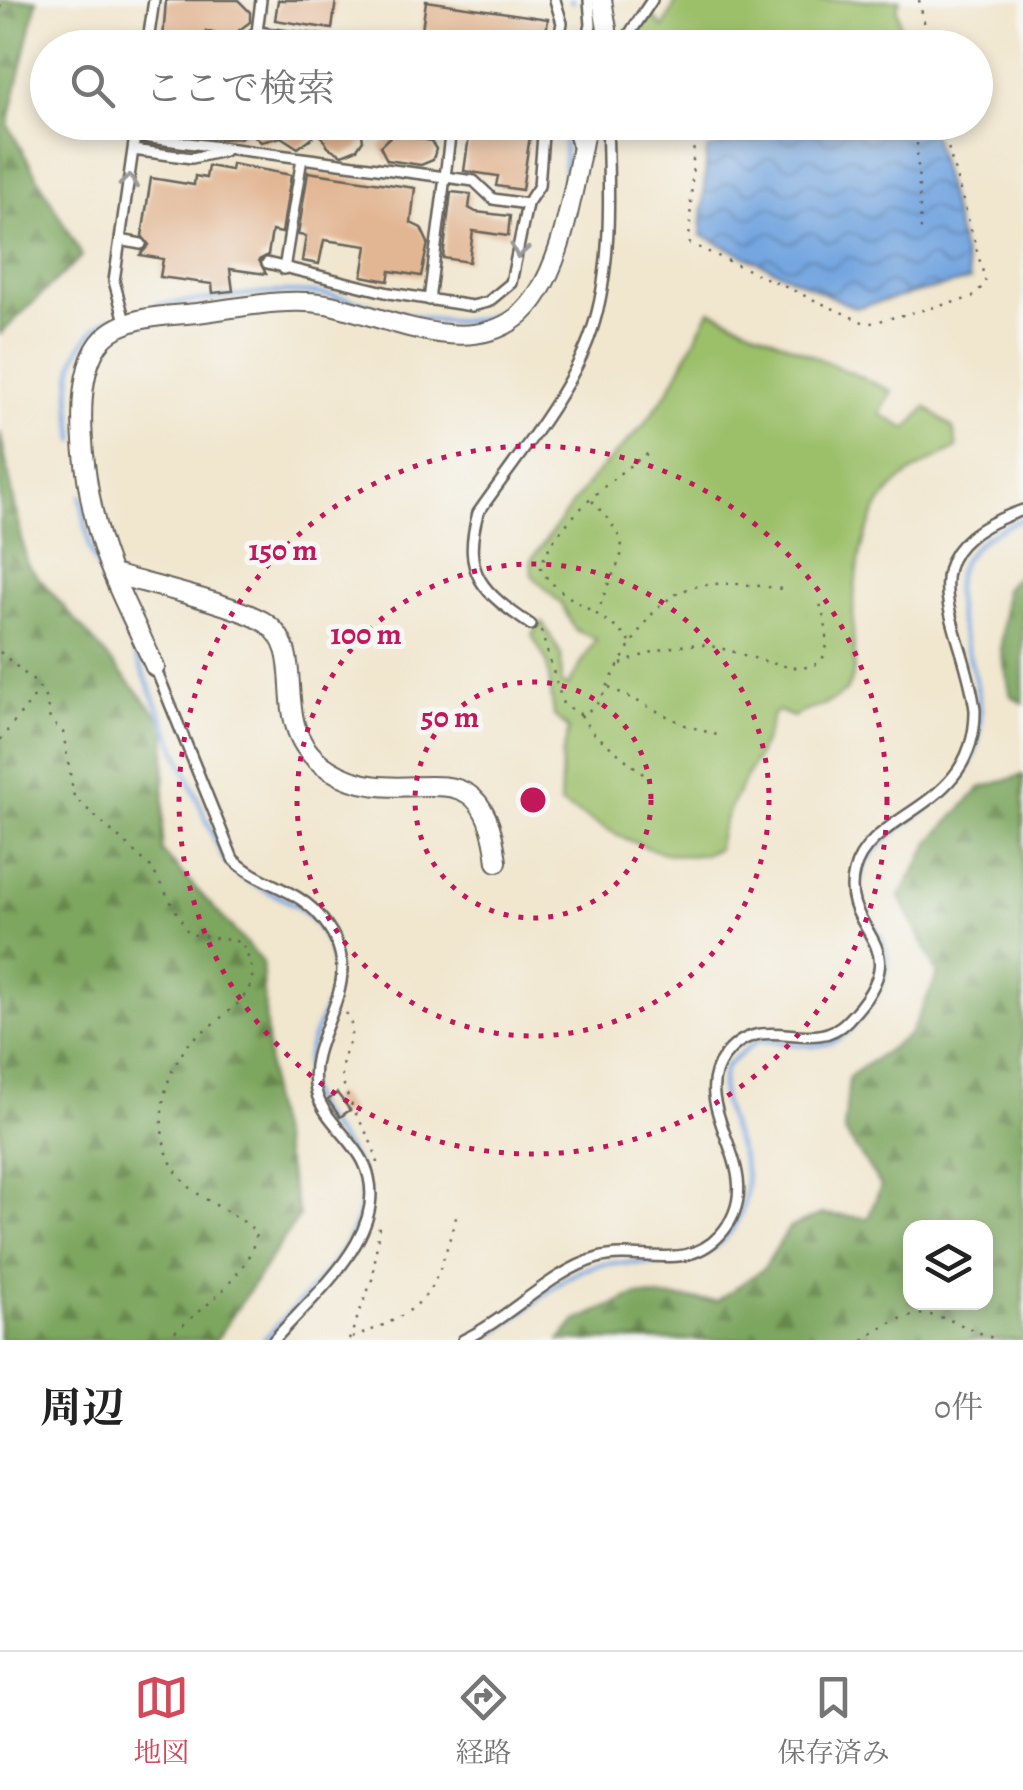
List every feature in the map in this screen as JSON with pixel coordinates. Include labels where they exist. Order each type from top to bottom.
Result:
[{"type":"street","points":[[602,0],[607,30]]},
{"type":"street","points":[[155,668],[113,574],[93,507],[81,387],[92,353],[106,336],[126,325],[300,302],[443,332],[480,333],[498,328],[528,308],[547,281],[583,140]]},
{"type":"street","points":[[113,574],[266,623],[285,648],[296,734],[316,761],[368,785],[447,787],[467,792],[482,802],[490,818],[497,862]]},
{"type":"lane","points":[[150,30],[154,0]]},
{"type":"lane","points":[[257,30],[261,0]]},
{"type":"lane","points":[[555,0],[560,30]]},
{"type":"lane","points":[[588,30],[592,12],[589,0]]},
{"type":"lane","points":[[632,30],[652,0]]},
{"type":"lane","points":[[126,325],[114,293],[134,140]]},
{"type":"lane","points":[[165,140],[474,181],[492,199],[527,204]]},
{"type":"lane","points":[[429,300],[450,140]]},
{"type":"lane","points":[[267,263],[472,306],[503,294],[511,283],[527,204],[539,186],[543,140]]},
{"type":"lane","points":[[575,140],[579,156]]},
{"type":"lane","points":[[532,624],[490,597],[472,562],[471,540],[478,514],[577,364],[591,334],[604,261],[607,140]]},
{"type":"lane","points":[[133,150],[192,158],[232,149]]},
{"type":"lane","points":[[284,269],[302,158]]},
{"type":"lane","points":[[120,240],[141,244]]},
{"type":"lane","points":[[464,1340],[499,1323],[576,1266],[603,1257],[683,1256],[710,1244],[726,1227],[738,1199],[740,1181],[715,1105],[714,1081],[720,1062],[741,1040],[757,1033],[830,1034],[849,1019],[872,988],[881,958],[852,888],[856,866],[867,848],[949,784],[964,761],[975,710],[945,600],[947,580],[952,563],[974,532],[1023,510]]},
{"type":"lane","points":[[155,668],[233,859],[244,870],[308,904],[320,916],[338,950],[340,991],[314,1063],[314,1078],[323,1108],[365,1165],[369,1208],[354,1248],[274,1340]]},
{"type":"path","points":[[0,8],[1,0]]},
{"type":"path","points":[[920,0],[926,30]]},
{"type":"path","points":[[694,140],[689,243],[867,324],[971,298],[986,283],[945,140]]},
{"type":"path","points":[[917,140],[921,232]]},
{"type":"path","points":[[631,643],[598,611],[556,587],[541,568],[543,556],[592,501],[624,468],[649,453]]},
{"type":"path","points":[[592,501],[622,537],[623,554],[598,611]]},
{"type":"path","points":[[580,714],[590,711],[648,614],[682,591],[721,582],[782,589]]},
{"type":"path","points":[[619,664],[654,650],[702,645],[792,670],[809,668],[822,655],[827,638],[818,598]]},
{"type":"path","points":[[532,624],[549,646],[563,704],[580,714],[590,730],[649,779]]},
{"type":"path","points":[[0,652],[40,690],[50,720],[63,732],[74,798],[151,867],[189,934],[241,942],[250,958],[252,980],[246,992],[190,1043],[175,1066],[160,1113],[161,1135],[178,1174],[217,1208],[248,1224],[256,1232],[255,1246],[220,1292],[164,1340]]},
{"type":"path","points":[[607,686],[685,725],[720,736]]},
{"type":"path","points":[[0,740],[40,690]]},
{"type":"path","points":[[350,1338],[382,1328],[426,1301],[458,1211]]},
{"type":"path","points":[[862,1340],[913,1312],[934,1315],[997,1340]]},
{"type":"green space","points":[[0,0],[37,0],[8,125],[82,256],[0,334]]},
{"type":"green space","points":[[677,0],[900,0],[897,8],[901,30],[639,30],[651,14],[663,28]]},
{"type":"green space","points":[[710,310],[892,391],[880,414],[907,429],[926,407],[953,428],[957,448],[904,478],[884,498],[875,514],[857,571],[854,668],[847,689],[829,702],[793,717],[779,711],[773,714],[761,749],[727,814],[718,849],[699,855],[679,855],[637,844],[560,804],[562,756],[569,729],[554,716],[547,662],[532,635],[542,622],[561,654],[562,684],[568,686],[596,639],[575,630],[562,605],[532,575],[531,560],[592,478],[643,426],[669,390]]},
{"type":"green space","points":[[0,432],[27,564],[166,725],[162,851],[262,961],[271,1102],[299,1216],[216,1340],[0,1340]]},
{"type":"green space","points":[[1023,570],[1023,703],[1011,696],[1001,651],[1005,588]]},
{"type":"green space","points":[[1023,775],[1023,1340],[560,1340],[576,1321],[636,1295],[717,1301],[764,1268],[789,1228],[822,1214],[868,1218],[881,1186],[844,1131],[849,1077],[910,1034],[938,974],[900,897],[931,841],[980,788]]},
{"type":"water","points":[[744,140],[934,140],[970,280],[855,308],[701,235],[707,149]]},
{"type":"building","points":[[166,0],[238,0],[250,12],[250,22],[240,30],[164,30]]},
{"type":"building","points":[[278,0],[336,0],[332,29],[275,20]]},
{"type":"building","points":[[426,1],[548,19],[546,30],[422,30]]},
{"type":"building","points":[[286,140],[309,140],[298,148]]},
{"type":"building","points":[[324,140],[363,140],[357,149],[342,155]]},
{"type":"building","points":[[386,140],[426,140],[436,149],[433,160],[421,165],[387,160],[380,146]]},
{"type":"building","points":[[468,140],[529,140],[522,190],[496,186],[498,176],[464,171]]},
{"type":"building","points":[[232,164],[291,175],[282,233],[272,231],[268,255],[259,260],[266,274],[230,269],[233,291],[213,293],[212,284],[160,277],[163,259],[140,255],[149,245],[142,236],[151,178],[194,185],[195,176],[206,178],[208,166],[231,170]]},
{"type":"building","points":[[308,172],[415,188],[411,223],[421,228],[428,243],[421,276],[390,271],[388,281],[362,276],[367,246],[324,240],[319,264],[302,261],[306,236],[298,235]]},
{"type":"building","points":[[451,192],[471,194],[469,208],[476,212],[510,216],[508,236],[473,231],[469,262],[443,258]]},
{"type":"building","points":[[337,1093],[350,1110],[340,1117],[328,1100]]},
{"type":"waterway","points":[[564,142],[565,174]]},
{"type":"waterway","points":[[157,305],[254,294],[312,293],[446,321],[472,320],[497,313],[520,298]]},
{"type":"waterway","points":[[75,440],[70,388],[76,357],[95,330],[110,318]]},
{"type":"waterway","points":[[81,496],[90,549],[223,858],[245,879],[310,917],[330,951],[332,988],[308,1056],[307,1087],[314,1106],[360,1174],[362,1201],[355,1227],[341,1252],[264,1340]]},
{"type":"waterway","points":[[481,1340],[583,1270],[619,1263],[689,1260],[706,1253],[732,1229],[742,1208],[746,1186],[723,1097],[726,1066],[756,1041],[816,1045],[837,1039],[857,1022],[881,985],[885,947],[863,906],[859,891],[862,872],[881,844],[945,795],[969,766],[980,730],[979,695],[956,595],[961,566],[981,541],[1023,519]]}]
